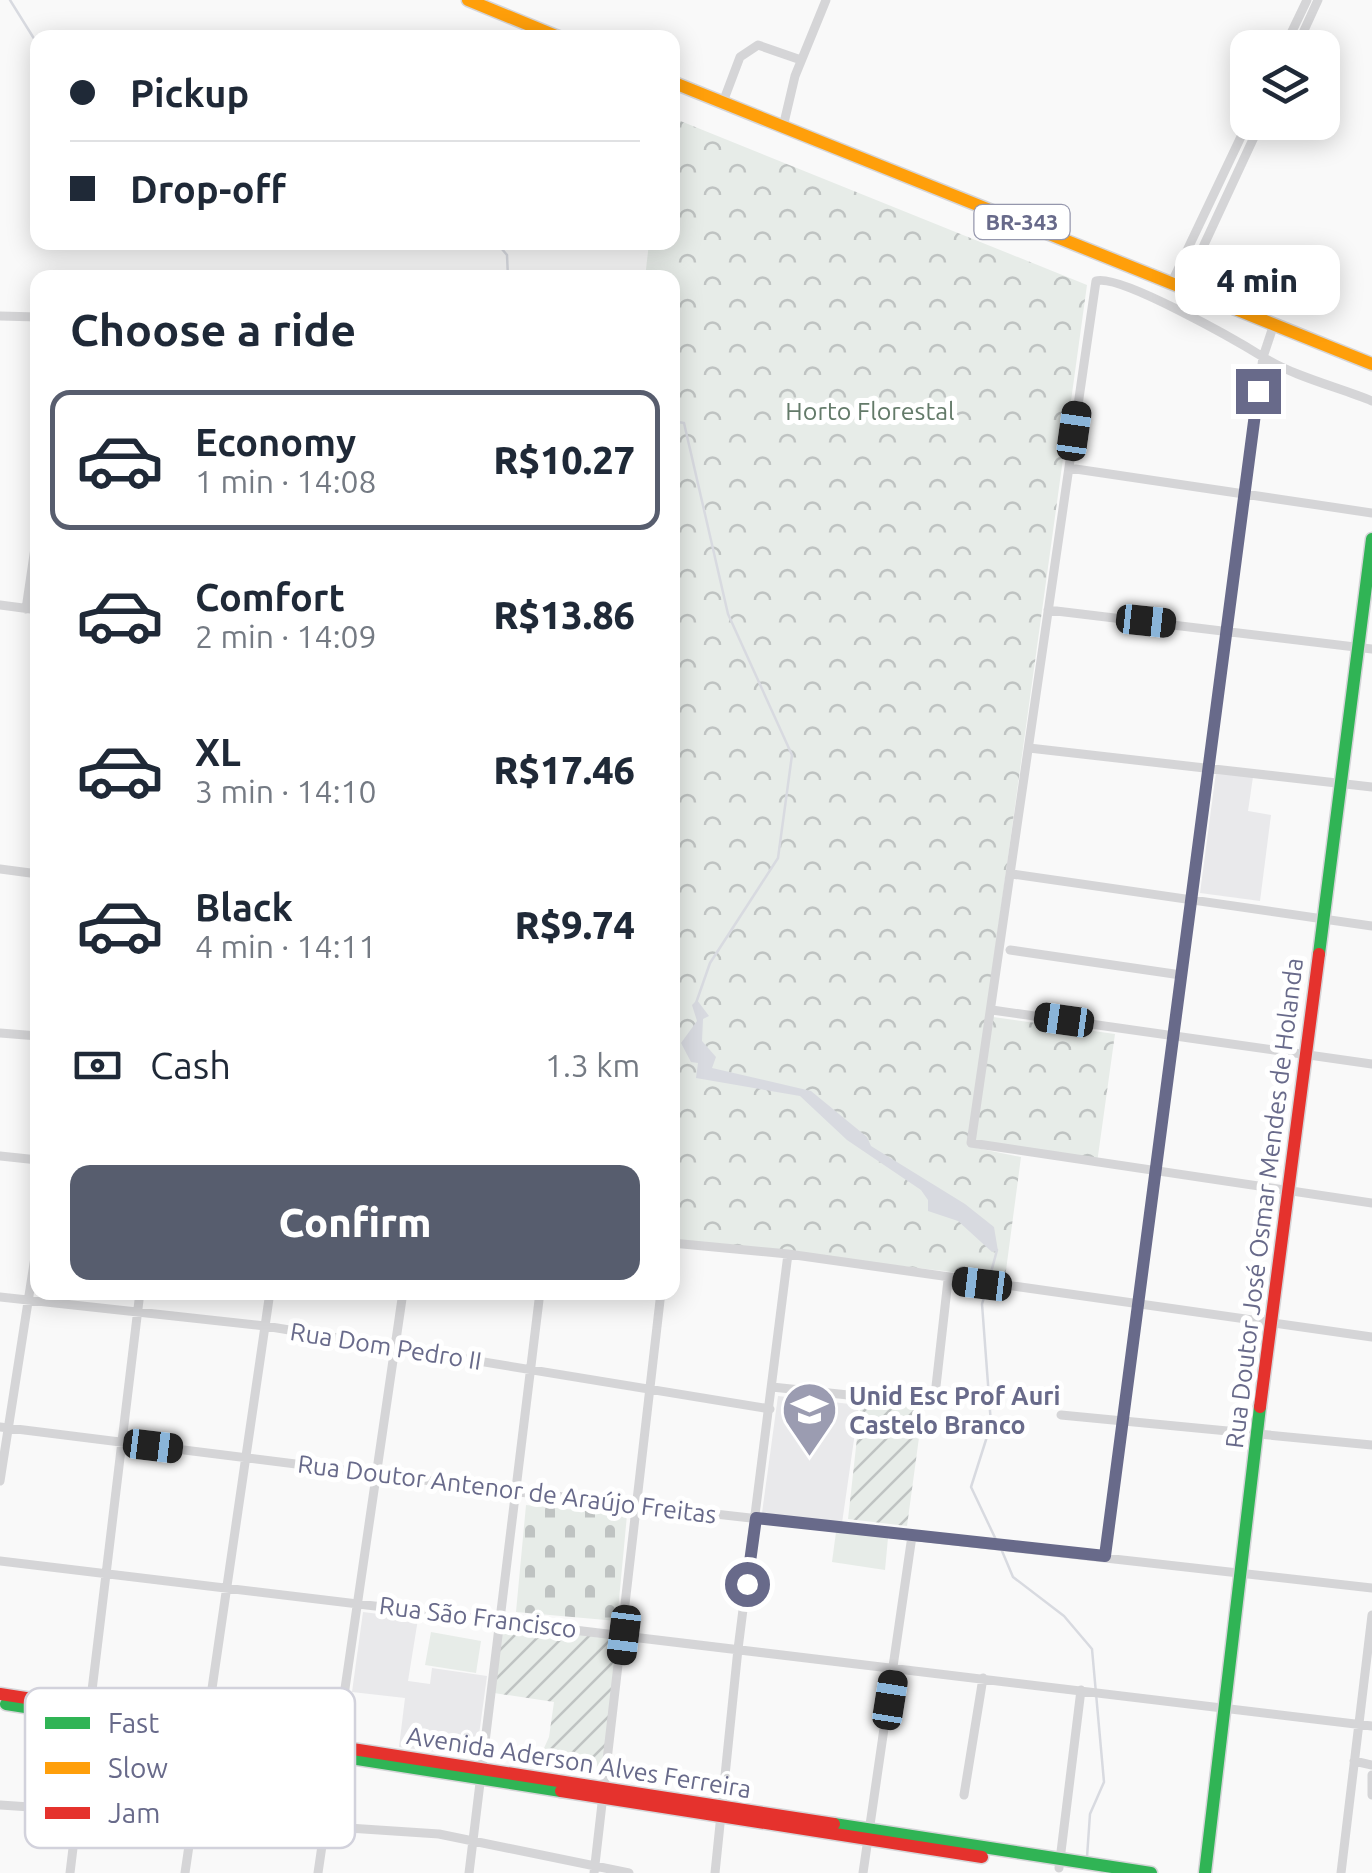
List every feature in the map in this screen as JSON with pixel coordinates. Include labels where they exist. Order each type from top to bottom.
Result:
[{"type":"main road","points":[[468,0],[541,30]]},
{"type":"main road","name":"BR-343","points":[[680,85],[1372,364]]},
{"type":"main road","name":"Rua Doutor José Osmar Mendes de Holanda","points":[[1206,1873],[1239,1570],[1305,1052],[1341,783],[1365,648],[1372,539]]},
{"type":"main road","name":"Avenida Aderson Alves Ferreira","points":[[0,1694],[25,1699]]},
{"type":"main road","name":"Avenida Aderson Alves Ferreira","points":[[0,1703],[25,1706]]},
{"type":"main road","name":"Avenida Aderson Alves Ferreira","points":[[355,1754],[1060,1865],[1152,1873]]},
{"type":"main road","name":"Avenida Aderson Alves Ferreira","points":[[1060,1865],[1091,1873]]},
{"type":"street","points":[[783,127],[801,60],[826,0]]},
{"type":"street","points":[[1292,30],[1306,0]]},
{"type":"street","points":[[1304,30],[1318,0]]},
{"type":"street","points":[[723,102],[740,57],[758,46],[801,60]]},
{"type":"street","points":[[1178,285],[1240,140]]},
{"type":"street","points":[[1178,285],[1252,140]]},
{"type":"street","points":[[1372,401],[1263,357],[1243,341],[1098,279],[972,1142],[1372,1203]]},
{"type":"street","points":[[0,316],[30,316]]},
{"type":"street","points":[[1105,1556],[1154,1172],[1212,768],[1244,495],[1263,357],[1274,324]]},
{"type":"street","points":[[1069,468],[1372,512]]},
{"type":"street","points":[[26,609],[30,582]]},
{"type":"street","points":[[0,605],[30,609]]},
{"type":"street","points":[[1048,610],[1365,648]]},
{"type":"street","points":[[1029,748],[1372,787]]},
{"type":"street","points":[[0,869],[30,873]]},
{"type":"street","points":[[1012,874],[1372,926]]},
{"type":"street","points":[[1010,950],[1181,976]]},
{"type":"street","points":[[992,1010],[1372,1064]]},
{"type":"street","points":[[0,1033],[30,1035]]},
{"type":"street","points":[[0,1156],[30,1159]]},
{"type":"street","points":[[680,1244],[788,1254],[948,1280],[1139,1302],[1372,1336]]},
{"type":"street","points":[[716,1873],[738,1649],[788,1254]]},
{"type":"street","points":[[772,1387],[934,1404],[948,1280]]},
{"type":"street","points":[[0,1482],[4,1428],[30,1287]]},
{"type":"street","name":"Rua Dom Pedro II","points":[[0,1298],[28,1299]]},
{"type":"street","name":"Rua Dom Pedro II","points":[[38,1300],[265,1326],[770,1409]]},
{"type":"street","points":[[92,1688],[139,1300]]},
{"type":"street","points":[[213,1688],[269,1300]]},
{"type":"street","points":[[345,1688],[402,1300]]},
{"type":"street","points":[[469,1873],[519,1492],[539,1300]]},
{"type":"street","points":[[595,1870],[661,1300]]},
{"type":"street","points":[[1061,1415],[1124,1418],[1372,1445]]},
{"type":"street","name":"Rua Doutor Antenor de Araújo Freitas","points":[[4,1428],[519,1492],[1239,1570],[1372,1588]]},
{"type":"street","points":[[864,1873],[912,1536]]},
{"type":"street","name":"Rua São Francisco","points":[[0,1561],[1372,1726]]},
{"type":"street","points":[[1341,1873],[1372,1615]]},
{"type":"street","points":[[964,1795],[983,1678]]},
{"type":"street","points":[[1060,1865],[1082,1690]]},
{"type":"street","points":[[1354,1761],[1372,1765]]},
{"type":"street","points":[[1372,1775],[1372,1795]]},
{"type":"street","points":[[0,1805],[25,1807]]},
{"type":"street","points":[[355,1830],[439,1834],[595,1870],[628,1873]]},
{"type":"street","points":[[70,1873],[73,1848]]},
{"type":"street","points":[[186,1873],[189,1848]]},
{"type":"street","points":[[318,1873],[321,1848]]},
{"type":"shaded area","points":[[1216,772],[1253,777],[1248,811],[1271,815],[1260,901],[1200,893]]},
{"type":"shaded area","points":[[697,1000],[709,1016],[703,1019],[702,1041],[716,1057],[712,1068],[811,1091],[867,1137],[871,1146],[965,1204],[994,1227],[998,1251],[992,1252],[958,1221],[928,1211],[928,1200],[921,1190],[847,1140],[800,1096],[696,1078],[698,1063],[691,1062],[681,1043],[697,1021],[692,1005]]},
{"type":"shaded area","name":"Unid Esc Prof Auri Castelo Branco","points":[[778,1396],[859,1405],[842,1523],[762,1513]]},
{"type":"shaded area","points":[[363,1612],[418,1619],[408,1681],[430,1684],[432,1668],[487,1676],[476,1757],[399,1747],[405,1698],[355,1692]]},
{"type":"green space","name":"Horto Florestal","points":[[680,121],[1087,285],[986,1016],[1115,1034],[1097,1163],[967,1140],[967,1146],[1021,1157],[1005,1278],[680,1241],[680,270],[646,270],[648,250],[680,250]]},
{"type":"green space","points":[[861,1402],[923,1408],[907,1526],[848,1519]]},
{"type":"green space","points":[[526,1505],[627,1515],[617,1621],[516,1612]]},
{"type":"green space","points":[[836,1532],[888,1538],[885,1570],[832,1562]]},
{"type":"green space","points":[[504,1619],[620,1634],[601,1775],[536,1766],[549,1737],[554,1702],[494,1693]]},
{"type":"green space","points":[[431,1632],[481,1641],[476,1673],[425,1665]]},
{"type":"waterway","points":[[10,0],[30,32]]},
{"type":"waterway","points":[[503,250],[508,270]]},
{"type":"waterway","points":[[680,422],[684,423],[728,614],[792,755],[778,858],[710,963],[696,1003]]},
{"type":"waterway","points":[[989,1280],[997,1250]]},
{"type":"waterway","points":[[987,1288],[982,1304],[991,1424],[971,1487],[998,1544]]},
{"type":"waterway","points":[[1002,1551],[1013,1577],[1064,1616],[1092,1649],[1104,1782],[1090,1814],[1087,1857]]},
{"type":"traffic: fast","points":[[1319,954],[1372,539]]},
{"type":"traffic: fast","points":[[1205,1873],[1260,1407]]},
{"type":"traffic: fast","points":[[6,1704],[25,1707]]},
{"type":"traffic: fast","points":[[355,1759],[561,1791]]},
{"type":"traffic: fast","points":[[834,1824],[1151,1873]]},
{"type":"traffic: slow","points":[[468,0],[541,30]]},
{"type":"traffic: slow","points":[[680,85],[1372,364]]},
{"type":"traffic: jam","points":[[1260,1407],[1319,954]]},
{"type":"traffic: jam","points":[[0,1694],[25,1698]]},
{"type":"traffic: jam","points":[[355,1749],[834,1824]]},
{"type":"traffic: jam","points":[[561,1791],[982,1857]]},
{"type":"place","name":"Unid Esc Prof Auri Castelo Branco","points":[[810,1459]]},
{"type":"route","points":[[747,1584],[756,1518],[1105,1556],[1154,1172],[1212,768],[1258,391]]}]
